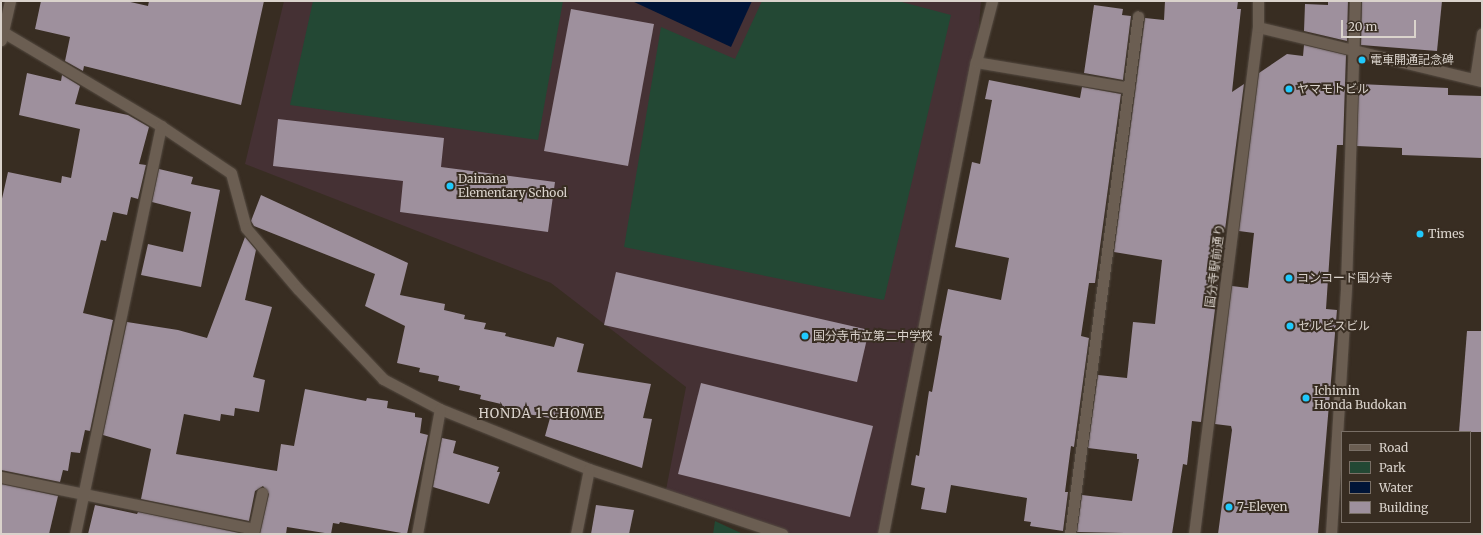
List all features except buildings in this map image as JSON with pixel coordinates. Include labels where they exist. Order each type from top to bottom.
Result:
[{"type":"street","points":[[10,1],[2,28],[161,126],[232,173],[246,228],[298,289],[383,379],[440,409],[589,469],[782,534]]},
{"type":"street","points":[[883,534],[976,62],[992,1]]},
{"type":"street","name":"国分寺駅前通り","points":[[1194,534],[1258,27],[1258,1]]},
{"type":"street","points":[[1332,534],[1346,286],[1354,50],[1354,1]]},
{"type":"street","points":[[1070,534],[1138,16]]},
{"type":"street","points":[[1258,27],[1479,80],[1482,34]]},
{"type":"street","points":[[976,62],[1129,88]]},
{"type":"street","points":[[75,534],[161,126]]},
{"type":"street","points":[[417,534],[440,409]]},
{"type":"street","points":[[576,534],[589,469]]},
{"type":"street","points":[[1,477],[254,531],[262,493]]},
{"type":"shaded area","points":[[284,1],[981,1],[976,62],[883,534],[782,534],[665,495],[686,387],[551,283],[245,164]]},
{"type":"green space","points":[[313,1],[563,1],[538,140],[290,105]]},
{"type":"green space","points":[[762,1],[898,1],[951,15],[884,300],[624,247],[661,27],[735,59]]},
{"type":"green space","points":[[715,521],[743,534],[713,534]]},
{"type":"water","points":[[632,1],[752,1],[731,47]]},
{"type":"place","name":"電車開通記念碑","points":[[1362,60]]},
{"type":"place","name":"ヤマモトビル","points":[[1289,89]]},
{"type":"place","name":"Dainana Elementary School","points":[[450,186]]},
{"type":"place","name":"Times","points":[[1420,234]]},
{"type":"place","name":"コンコード国分寺","points":[[1289,278]]},
{"type":"place","name":"セルビスビル","points":[[1290,326]]},
{"type":"place","name":"国分寺市立第二中学校","points":[[805,336]]},
{"type":"place","name":"Ichimin Honda Budokan","points":[[1306,398]]},
{"type":"place","name":"7-Eleven","points":[[1229,507]]},
{"type":"district","name":"HONDA 1-CHOME","points":[[541,414]]}]
